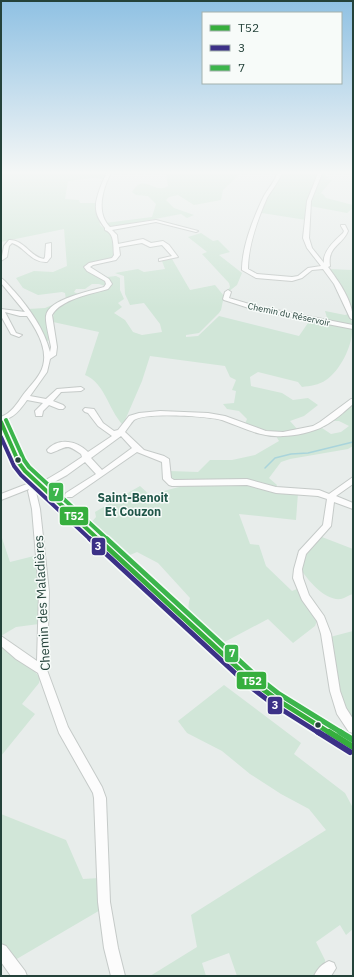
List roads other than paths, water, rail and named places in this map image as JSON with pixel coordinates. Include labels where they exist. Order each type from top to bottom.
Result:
[{"type":"main road","points":[[1,421],[19,463],[40,486],[252,681],[276,699],[353,747]]},
{"type":"street","points":[[48,358],[52,355],[54,347],[49,312],[60,303],[108,286],[109,283],[107,280],[89,270],[87,267],[91,264],[114,259],[117,255],[115,235],[107,229],[102,222],[101,217]]},
{"type":"street","points":[[259,217],[255,222],[245,261],[245,270],[256,276],[292,279],[300,277],[310,270],[327,266],[327,256],[341,236],[353,232]]},
{"type":"street","points":[[308,217],[307,244],[311,251],[331,274],[353,318]]},
{"type":"street","points":[[107,229],[156,221],[196,231]]},
{"type":"street","points":[[343,226],[346,234]]},
{"type":"street","points":[[117,246],[143,241],[150,244],[163,243],[175,257],[161,260]]},
{"type":"street","points":[[1,259],[4,257],[6,245],[9,242],[14,242],[19,244],[37,260],[45,260],[48,257],[48,244]]},
{"type":"street","points":[[1,280],[17,297],[29,314],[45,342],[48,358],[45,371],[9,417],[1,421]]},
{"type":"street","name":"Chemin du Réservoir","points":[[227,295],[259,309],[353,327]]},
{"type":"street","points":[[19,335],[14,334],[2,313],[2,309],[22,314],[29,314]]},
{"type":"street","points":[[39,414],[39,411],[59,390],[58,386],[61,382]]},
{"type":"street","points":[[59,390],[81,389]]},
{"type":"street","points":[[25,397],[49,402],[61,407]]},
{"type":"street","points":[[1,497],[32,485],[40,486],[64,473],[121,432],[136,416],[160,413],[208,416],[269,434],[294,433],[309,430],[323,424],[353,401]]},
{"type":"street","points":[[87,410],[91,411],[99,425],[105,430],[113,434],[121,432]]},
{"type":"street","points":[[121,432],[143,453],[166,461],[167,479],[172,483],[247,482],[276,490],[319,493],[353,506]]},
{"type":"street","points":[[51,450],[63,444],[69,443],[85,453],[86,458],[101,474]]},
{"type":"street","points":[[69,495],[137,448]]},
{"type":"street","points":[[353,480],[331,497],[327,526],[302,553],[298,569],[298,578],[305,597],[321,619],[326,634],[335,691],[341,710],[353,728]]},
{"type":"street","name":"Chemin des Maladières","points":[[40,486],[32,491],[44,592],[42,670],[63,729],[98,791],[100,798],[104,902],[111,948],[118,976]]},
{"type":"street","points":[[1,640],[20,656],[42,670]]},
{"type":"street","points":[[1,951],[20,976]]},
{"type":"waterway","points":[[265,468],[275,458],[291,454],[308,453],[353,442]]},
{"type":"district","name":"Saint-Benoit Et Couzon","points":[[133,504]]}]
